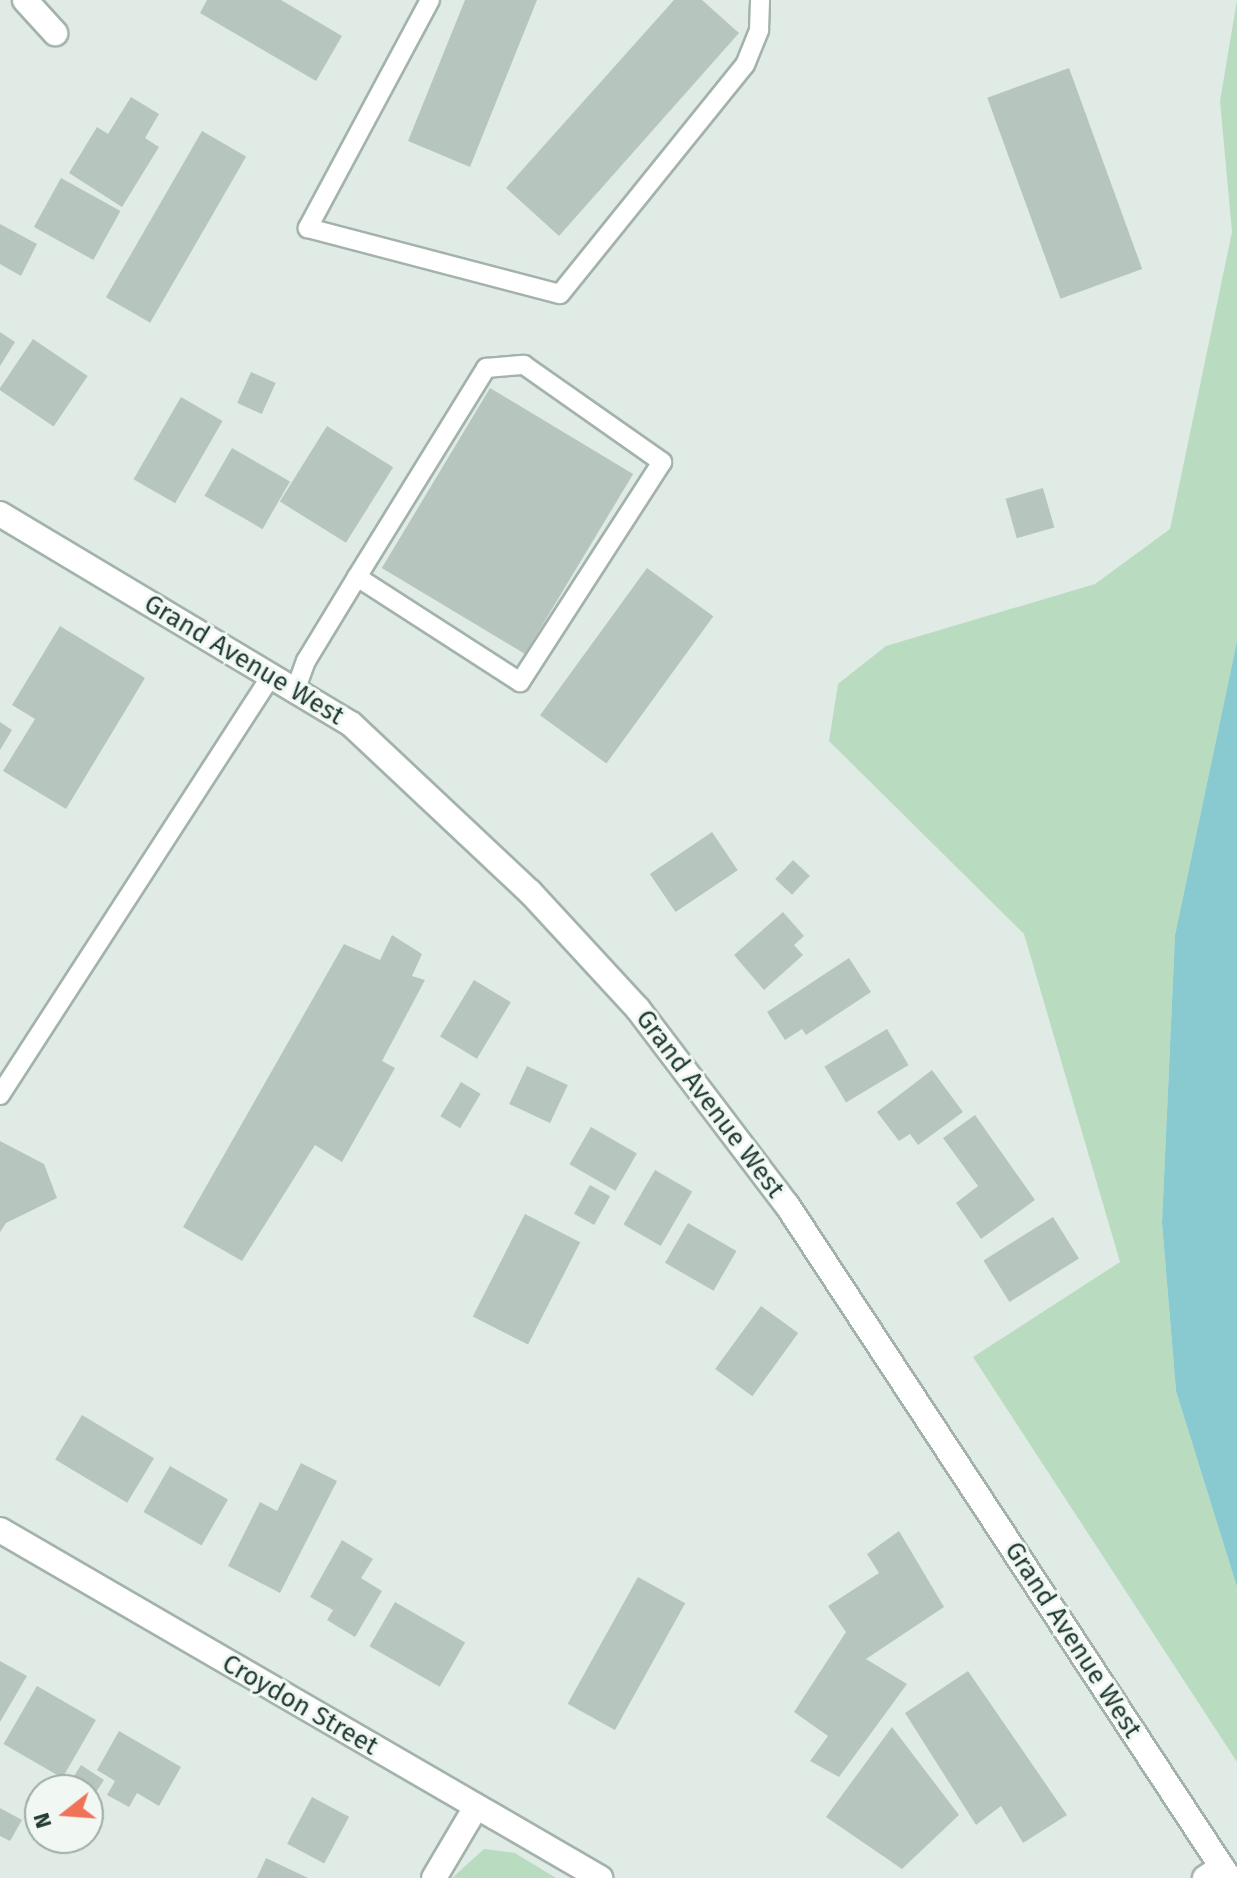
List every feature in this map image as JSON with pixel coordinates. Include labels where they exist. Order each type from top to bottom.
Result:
[{"type":"main road","points":[[25,0],[55,33]]},
{"type":"main road","name":"Grand Avenue West","points":[[0,514],[351,724],[530,892],[638,1009],[787,1205],[1219,1874]]},
{"type":"main road","name":"Croydon Street","points":[[0,1530],[600,1878]]},
{"type":"main road","points":[[434,1878],[476,1807]]},
{"type":"lane","points":[[430,0],[308,228],[560,294],[745,65],[759,30],[760,0]]},
{"type":"lane","points":[[295,691],[306,661],[357,577],[486,368],[524,365],[662,462],[520,682],[357,577]]},
{"type":"lane","points":[[0,1095],[271,676]]},
{"type":"green space","points":[[1237,0],[1237,641],[1175,935],[1162,1223],[1176,1391],[1237,1587],[1237,1762],[973,1357],[1120,1262],[1024,934],[829,741],[838,684],[886,646],[1095,584],[1170,529],[1232,232],[1220,101]]},
{"type":"green space","points":[[484,1849],[515,1853],[556,1878],[452,1878]]},
{"type":"water","points":[[1237,641],[1237,1587],[1176,1391],[1162,1223],[1175,935]]},
{"type":"building","points":[[207,0],[281,0],[342,36],[316,81],[200,13]]},
{"type":"building","points":[[465,0],[537,0],[470,167],[408,141]]},
{"type":"building","points":[[674,0],[702,0],[739,33],[559,236],[506,188]]},
{"type":"building","points":[[1069,68],[1142,269],[1060,299],[987,98]]},
{"type":"building","points":[[131,97],[159,114],[145,138],[159,147],[122,207],[69,173],[97,127],[108,134]]},
{"type":"building","points":[[202,131],[246,156],[150,323],[106,297]]},
{"type":"building","points":[[61,178],[120,211],[93,260],[34,227]]},
{"type":"building","points":[[0,224],[37,244],[21,276],[0,264]]},
{"type":"building","points":[[0,332],[15,342],[0,366]]},
{"type":"building","points":[[33,339],[88,376],[54,426],[0,390]]},
{"type":"building","points":[[251,372],[276,383],[262,414],[237,403]]},
{"type":"building","points":[[490,388],[633,474],[525,654],[382,568]]},
{"type":"building","points":[[181,397],[223,421],[175,503],[134,479]]},
{"type":"building","points":[[327,426],[393,467],[346,543],[280,501]]},
{"type":"building","points":[[232,448],[290,482],[263,529],[204,496]]},
{"type":"building","points":[[1043,488],[1054,527],[1017,538],[1006,499]]},
{"type":"building","points":[[647,568],[713,616],[606,763],[540,715]]},
{"type":"building","points":[[60,626],[145,678],[66,809],[3,771],[35,719],[12,705]]},
{"type":"building","points":[[0,722],[12,730],[0,750]]},
{"type":"building","points":[[712,832],[738,870],[676,912],[650,874]]},
{"type":"building","points":[[793,860],[810,876],[792,895],[775,879]]},
{"type":"building","points":[[783,912],[804,936],[794,945],[803,955],[764,990],[734,955]]},
{"type":"building","points":[[392,935],[422,954],[412,976],[425,980],[382,1061],[395,1068],[342,1162],[315,1145],[242,1261],[183,1227],[344,944],[380,960]]},
{"type":"building","points":[[849,958],[871,992],[806,1035],[802,1029],[785,1040],[767,1012]]},
{"type":"building","points":[[474,980],[511,1002],[477,1059],[440,1037]]},
{"type":"building","points":[[887,1029],[909,1065],[846,1103],[824,1067]]},
{"type":"building","points":[[527,1066],[568,1085],[550,1123],[509,1104]]},
{"type":"building","points":[[932,1070],[963,1112],[918,1145],[910,1134],[899,1141],[877,1112]]},
{"type":"building","points":[[461,1082],[481,1094],[460,1128],[440,1116]]},
{"type":"building","points":[[975,1115],[1035,1200],[981,1239],[956,1203],[978,1186],[943,1138]]},
{"type":"building","points":[[591,1127],[637,1154],[615,1191],[570,1164]]},
{"type":"building","points":[[0,1141],[44,1164],[57,1198],[6,1223],[0,1232]]},
{"type":"building","points":[[655,1170],[692,1192],[661,1246],[624,1225]]},
{"type":"building","points":[[590,1185],[610,1196],[594,1225],[574,1214]]},
{"type":"building","points":[[525,1214],[580,1242],[528,1345],[473,1316]]},
{"type":"building","points":[[1053,1217],[1079,1259],[1009,1302],[983,1260]]},
{"type":"building","points":[[688,1223],[736,1251],[713,1291],[665,1263]]},
{"type":"building","points":[[761,1306],[798,1333],[752,1396],[715,1369]]},
{"type":"building","points":[[82,1415],[154,1458],[127,1503],[55,1460]]},
{"type":"building","points":[[301,1463],[337,1481],[280,1593],[228,1566],[260,1502],[277,1511]]},
{"type":"building","points":[[170,1466],[228,1500],[202,1545],[144,1512]]},
{"type":"building","points":[[899,1531],[944,1607],[866,1659],[907,1684],[839,1777],[810,1761],[828,1736],[794,1712],[846,1632],[828,1606],[879,1573],[867,1554]]},
{"type":"building","points":[[342,1540],[373,1559],[361,1578],[382,1591],[355,1637],[327,1620],[333,1610],[310,1597]]},
{"type":"building","points":[[638,1577],[685,1603],[615,1730],[568,1704]]},
{"type":"building","points":[[395,1602],[465,1642],[440,1687],[370,1646]]},
{"type":"building","points":[[0,1661],[27,1676],[0,1722]]},
{"type":"building","points":[[968,1671],[1067,1815],[1023,1843],[1001,1806],[976,1825],[905,1713]]},
{"type":"building","points":[[37,1686],[96,1720],[65,1774],[55,1774],[4,1744]]},
{"type":"building","points":[[892,1727],[959,1815],[902,1869],[826,1817]]},
{"type":"building","points":[[119,1731],[181,1767],[159,1806],[137,1793],[129,1807],[107,1795],[115,1781],[97,1770]]},
{"type":"building","points":[[81,1765],[95,1774],[75,1774]]},
{"type":"building","points":[[312,1797],[349,1817],[324,1864],[287,1844]]},
{"type":"building","points":[[0,1808],[22,1820],[10,1841],[0,1836]]},
{"type":"building","points":[[266,1858],[308,1878],[257,1878]]}]
